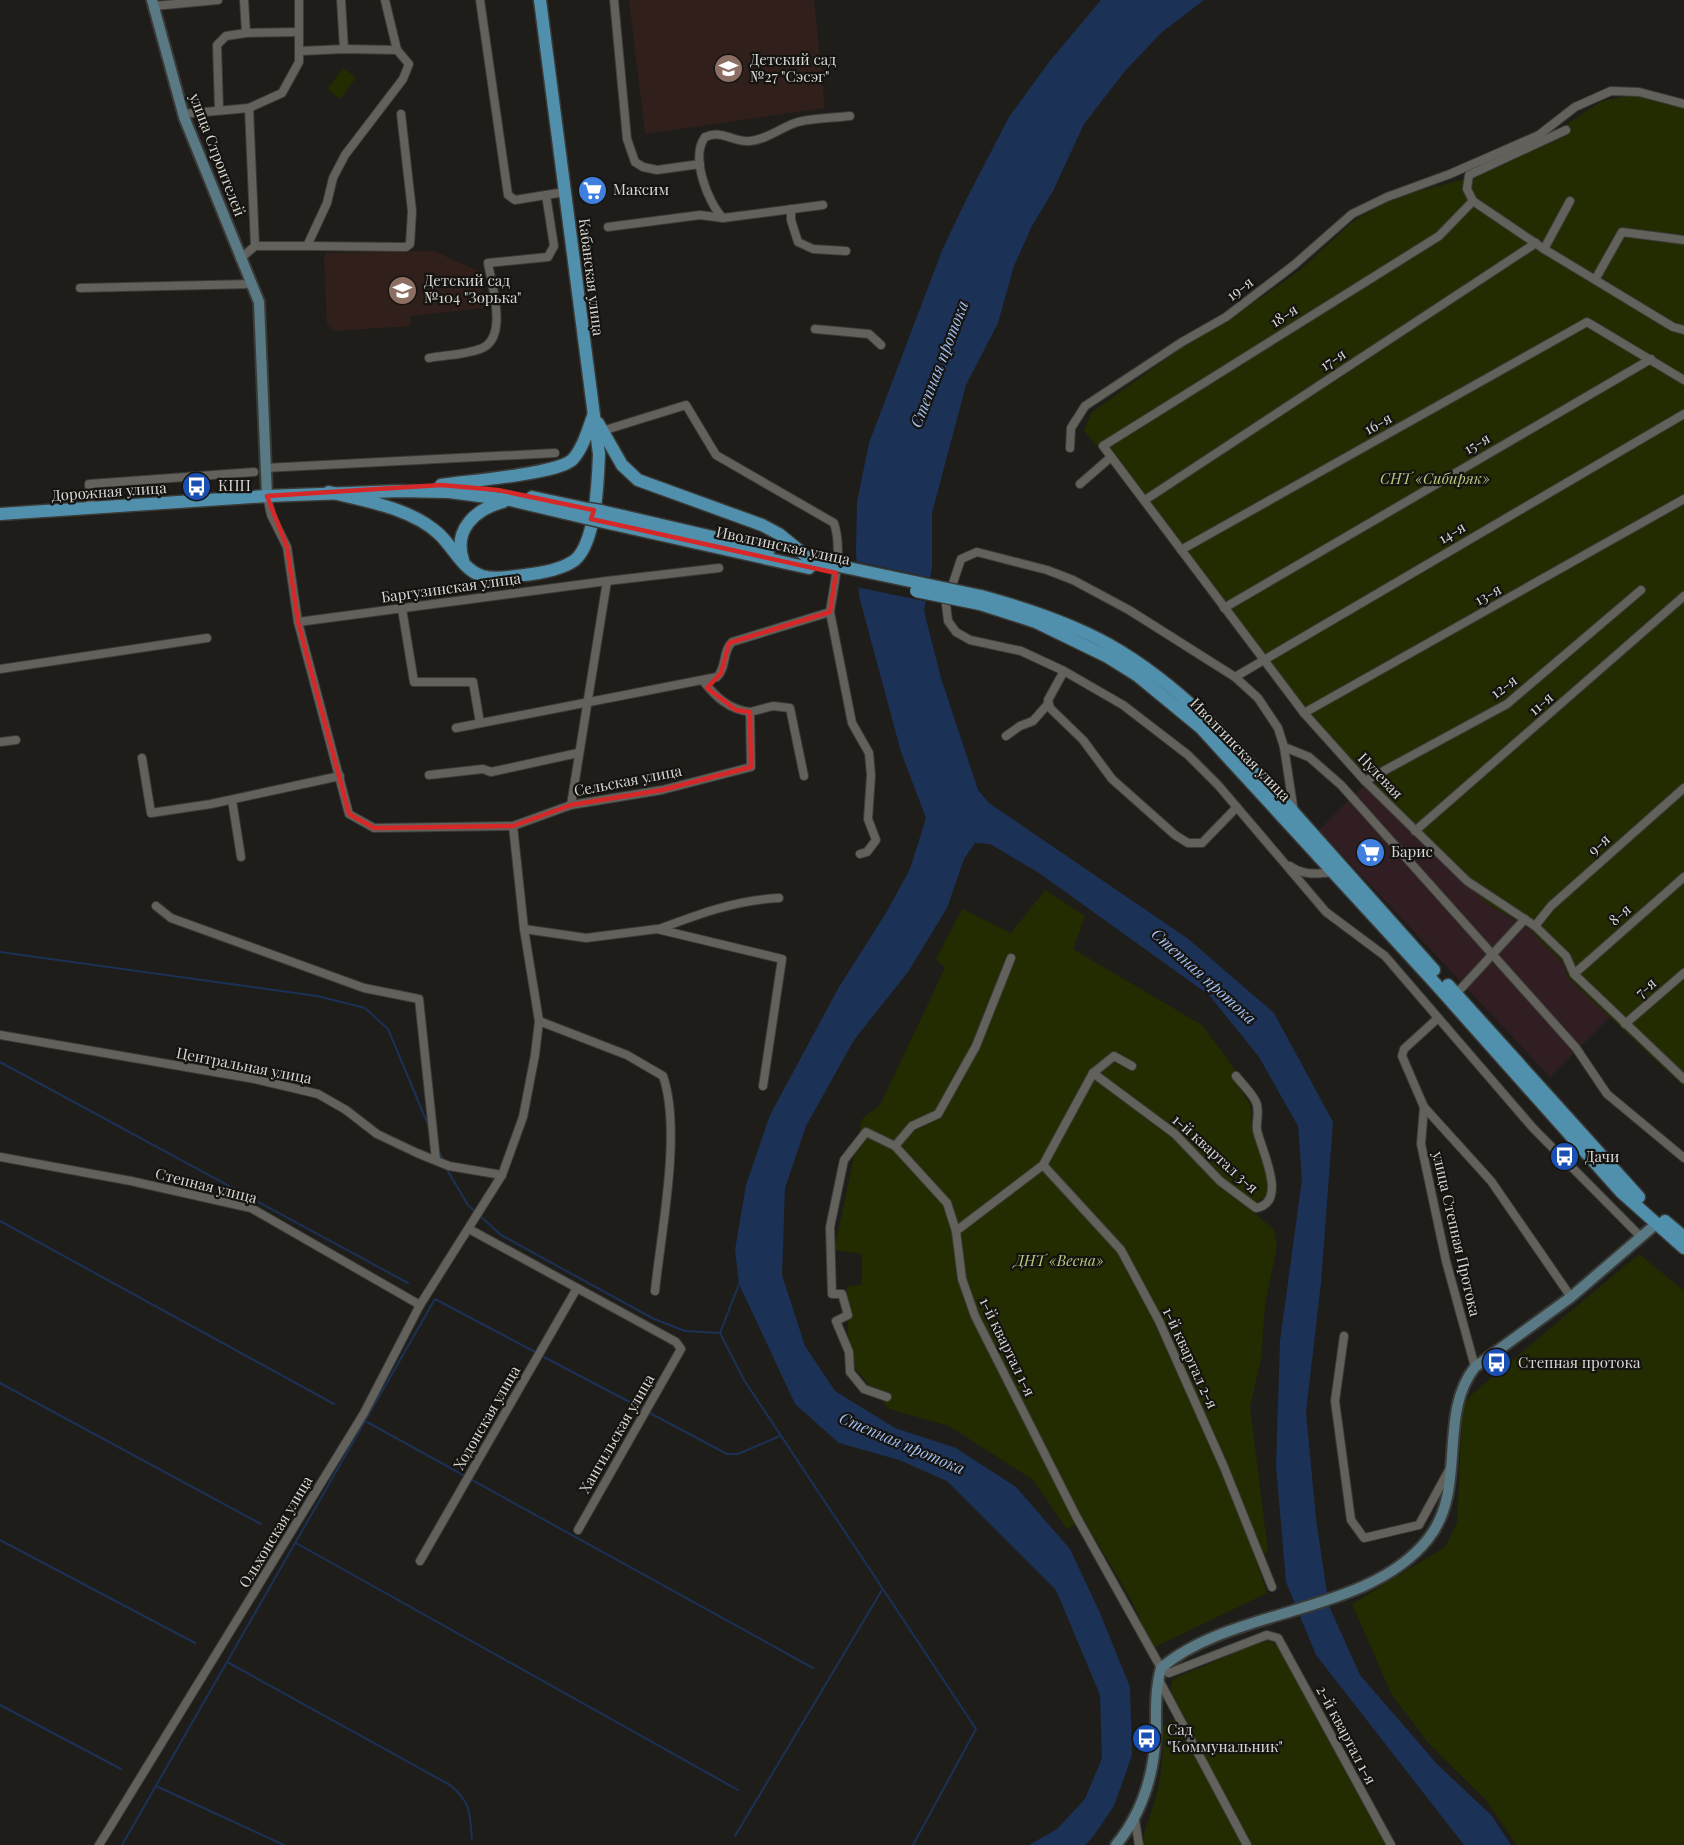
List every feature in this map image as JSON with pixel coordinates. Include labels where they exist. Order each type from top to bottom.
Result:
[{"type":"main road","name":"Кабанская улица","points":[[465,564],[482,576],[512,577],[553,570],[566,565],[579,556],[598,494],[599,454],[540,0]]},
{"type":"main road","name":"Кабанская улица","points":[[594,415],[622,465],[638,480],[762,525],[779,534],[810,564]]},
{"type":"main road","points":[[441,485],[544,472],[565,466],[578,452],[594,415]]},
{"type":"main road","name":"Дорожная улица","points":[[400,491],[441,485],[498,490],[593,515]]},
{"type":"main road","name":"Дорожная улица","points":[[0,514],[329,492],[400,491],[449,492],[593,515]]},
{"type":"main road","points":[[329,492],[372,502],[408,515],[438,533],[465,564]]},
{"type":"main road","points":[[465,564],[459,547],[467,523],[491,505],[510,500]]},
{"type":"main road","name":"Иволгинская улица","points":[[593,515],[810,564],[1036,611],[1091,635],[1144,668],[1206,718],[1294,813],[1628,1187],[1684,1237]]},
{"type":"main road","name":"Иволгинская улица","points":[[981,600],[1077,641],[1138,676],[1200,727],[1334,872],[1621,1192],[1684,1248]]},
{"type":"street","points":[[153,3],[218,0]]},
{"type":"street","points":[[244,0],[246,33]]},
{"type":"street","points":[[183,114],[249,108],[282,93],[299,62],[301,51],[298,32],[298,0]]},
{"type":"street","points":[[341,0],[344,48]]},
{"type":"street","points":[[307,246],[327,203],[333,178],[345,155],[404,80],[409,64],[397,50],[385,0]]},
{"type":"street","points":[[480,0],[508,195],[515,200],[565,192]]},
{"type":"street","points":[[614,0],[627,139],[635,162],[643,167],[657,170],[700,164]]},
{"type":"street","name":"улица Строителей","points":[[153,3],[183,114],[259,302],[260,470],[267,496]]},
{"type":"street","points":[[219,109],[217,45],[226,36],[246,33],[298,32]]},
{"type":"street","points":[[301,51],[344,48],[397,50]]},
{"type":"street","name":"19-я","points":[[1070,448],[1071,428],[1085,406],[1226,316],[1294,265],[1352,214],[1387,196],[1450,174],[1539,135],[1575,107],[1611,91],[1639,92],[1684,104]]},
{"type":"street","points":[[249,108],[255,246]]},
{"type":"street","points":[[240,259],[255,246],[406,247],[410,244],[412,211],[401,114]]},
{"type":"street","points":[[723,218],[713,208],[707,195],[700,164],[702,141],[709,135],[724,134],[738,141],[748,142],[773,136],[796,123],[850,116]]},
{"type":"street","points":[[1566,130],[1469,176],[1467,189],[1473,201],[1544,249],[1596,278],[1673,327],[1684,330]]},
{"type":"street","points":[[429,358],[479,350],[492,342],[497,328],[488,263],[548,257],[554,246],[546,195]]},
{"type":"street","name":"18-я","points":[[1103,446],[1438,236],[1473,201]]},
{"type":"street","points":[[1544,249],[1569,201]]},
{"type":"street","points":[[608,227],[700,215],[723,218],[823,205]]},
{"type":"street","points":[[791,209],[791,220],[798,242],[813,249],[846,251]]},
{"type":"street","points":[[1596,278],[1622,232],[1684,240]]},
{"type":"street","name":"17-я","points":[[1144,500],[1536,243]]},
{"type":"street","points":[[81,288],[252,284]]},
{"type":"street","name":"16-я","points":[[1181,550],[1587,322],[1651,359]]},
{"type":"street","points":[[815,329],[869,334],[881,345]]},
{"type":"street","points":[[1651,359],[1684,380]]},
{"type":"street","name":"15-я","points":[[1224,608],[1651,359]]},
{"type":"street","points":[[602,431],[686,405],[716,455],[834,523],[838,535],[836,577],[830,612],[852,723],[869,753],[871,764],[868,819],[876,840],[867,852],[860,854]]},
{"type":"street","name":"14-я","points":[[1235,677],[1262,658],[1684,414]]},
{"type":"street","name":"Нулевая","points":[[1103,446],[1304,713],[1365,781],[1467,880],[1535,926],[1566,956],[1574,974],[1682,1074]]},
{"type":"street","points":[[91,509],[89,484],[260,470],[555,453]]},
{"type":"street","points":[[1080,484],[1111,457]]},
{"type":"street","points":[[142,758],[151,813],[232,800],[340,776],[298,622],[287,547],[271,515],[267,496]]},
{"type":"street","name":"13-я","points":[[1304,713],[1684,499]]},
{"type":"street","points":[[1294,813],[1284,747],[1269,712],[1235,677],[1129,609],[1073,580],[1047,570],[978,552],[966,555],[958,564],[946,604],[950,626],[969,640],[1021,651],[1064,670],[1149,724],[1188,755],[1237,807],[1326,912],[1385,956],[1556,1154],[1641,1237]]},
{"type":"street","name":"Баргузинская улица","points":[[298,622],[719,568]]},
{"type":"street","points":[[571,805],[607,581]]},
{"type":"street","name":"12-я","points":[[1365,781],[1507,704],[1641,590]]},
{"type":"street","name":"11-я","points":[[1415,831],[1684,596]]},
{"type":"street","points":[[402,609],[414,682],[473,682],[480,723]]},
{"type":"street","points":[[456,728],[717,677],[721,673],[728,646],[732,642],[830,612]]},
{"type":"street","points":[[0,669],[207,638]]},
{"type":"street","points":[[1006,736],[1020,726],[1033,721],[1048,704],[1064,670]]},
{"type":"street","points":[[703,681],[722,701],[736,710],[750,712],[773,706],[790,708],[804,776]]},
{"type":"street","points":[[1048,704],[1083,740],[1112,778],[1175,835],[1188,843],[1196,844],[1210,838],[1237,807]]},
{"type":"street","name":"Сельская улица","points":[[340,776],[349,814],[374,828],[513,826],[571,805],[662,790],[751,767],[750,712]]},
{"type":"street","points":[[0,742],[16,740]]},
{"type":"street","points":[[1284,747],[1309,757],[1341,785],[1492,957],[1576,1048],[1607,1094],[1684,1158]]},
{"type":"street","points":[[429,775],[483,769],[491,772],[578,753]]},
{"type":"street","name":"9-я","points":[[1535,926],[1551,906],[1684,788]]},
{"type":"street","points":[[232,800],[241,857]]},
{"type":"street","name":"Ольхонская улица","points":[[99,1845],[364,1413],[420,1305],[502,1175],[523,1117],[539,1021],[524,929],[513,826]]},
{"type":"street","points":[[1279,857],[1297,871],[1313,874],[1334,872]]},
{"type":"street","name":"8-я","points":[[1574,974],[1684,877]]},
{"type":"street","points":[[524,929],[586,938],[657,929],[750,899],[779,898]]},
{"type":"street","points":[[156,906],[171,918],[364,988],[419,999],[436,1160]]},
{"type":"street","points":[[1456,994],[1525,919]]},
{"type":"street","points":[[657,929],[782,958],[764,1086]]},
{"type":"street","points":[[887,1397],[864,1389],[850,1372],[849,1352],[836,1321],[848,1315],[842,1294],[832,1294],[833,1275],[829,1254],[830,1227],[844,1160],[866,1132],[895,1146],[912,1126],[939,1114],[976,1046],[1011,958]]},
{"type":"street","name":"7-я","points":[[1626,1024],[1684,973]]},
{"type":"street","name":"улица Степная Протока","points":[[1438,1018],[1402,1054],[1424,1107],[1491,1181],[1571,1297]]},
{"type":"street","points":[[539,1021],[627,1055],[663,1076],[671,1114],[671,1142],[655,1291]]},
{"type":"street","name":"Центральная улица","points":[[0,1035],[255,1079],[310,1092],[346,1110],[376,1134],[449,1166],[502,1175]]},
{"type":"street","points":[[956,1231],[1043,1165],[1093,1073],[1114,1056],[1132,1066]]},
{"type":"street","name":"1-й квартал 3-я","points":[[1093,1073],[1175,1134],[1220,1181],[1256,1208],[1266,1204],[1270,1198],[1272,1178],[1257,1128],[1257,1103],[1236,1076]]},
{"type":"street","name":"улица Степная Протока","points":[[1424,1107],[1421,1144],[1446,1261],[1475,1367]]},
{"type":"street","name":"1-й квартал 1-я","points":[[895,1146],[947,1203],[956,1231],[962,1279],[975,1316],[1076,1516],[1248,1845]]},
{"type":"street","name":"Степная улица","points":[[0,1157],[131,1181],[252,1208],[420,1305]]},
{"type":"street","name":"1-й квартал 2-я","points":[[1043,1165],[1120,1250],[1159,1321],[1224,1467],[1272,1587]]},
{"type":"street","points":[[1116,1845],[1136,1820],[1149,1783],[1154,1756],[1160,1673],[1173,1658],[1223,1635],[1378,1580],[1417,1552],[1446,1512],[1461,1394],[1475,1367],[1571,1297],[1656,1224]]},
{"type":"street","points":[[469,1229],[577,1288]]},
{"type":"street","name":"Хангильская улица","points":[[577,1288],[676,1342],[680,1352],[578,1530]]},
{"type":"street","name":"Ходонская улица","points":[[420,1560],[577,1288]]},
{"type":"street","points":[[1344,1336],[1335,1401],[1351,1520],[1364,1538],[1419,1525],[1451,1466]]},
{"type":"street","name":"2-й квартал 1-я","points":[[1160,1673],[1169,1673],[1267,1635],[1278,1638],[1390,1845]]},
{"type":"street","points":[[1136,1820],[1139,1845]]},
{"type":"highlighted area","points":[[441,485],[498,490],[594,510],[591,519],[836,573],[830,612],[729,643],[721,673],[707,688],[736,710],[750,712],[751,767],[662,790],[571,805],[513,826],[374,828],[349,814],[298,622],[287,547],[267,496]]},
{"type":"shaded area","name":"Детский сад №27 \"Сэсэг\"","points":[[629,0],[814,0],[825,108],[645,134]]},
{"type":"shaded area","name":"Детский сад №104 \"Зорька\"","points":[[434,251],[478,271],[485,308],[410,316],[410,326],[334,331],[327,324],[324,258],[326,253]]},
{"type":"shaded area","points":[[1364,785],[1486,903],[1526,926],[1564,964],[1568,978],[1610,1017],[1550,1077],[1319,830]]},
{"type":"green space","points":[[343,68],[356,78],[340,99],[327,89]]},
{"type":"green space","name":"СНТ «Сибиряк»","points":[[1634,95],[1684,109],[1684,1087],[1568,978],[1564,964],[1526,926],[1486,903],[1350,772],[1287,698],[1113,464],[1084,431],[1091,413],[1184,346],[1223,324],[1299,271],[1351,223],[1395,197],[1473,177],[1542,140],[1602,101]]},
{"type":"green space","name":"ДНТ «Весна»","points":[[1045,890],[1085,916],[1073,949],[1202,1025],[1236,1071],[1231,1075],[1250,1104],[1253,1130],[1268,1179],[1266,1196],[1249,1208],[1274,1230],[1277,1246],[1265,1305],[1261,1359],[1250,1407],[1268,1552],[1255,1557],[1267,1593],[1153,1648],[1132,1601],[1084,1520],[1067,1529],[1033,1480],[949,1426],[889,1409],[849,1361],[847,1286],[862,1285],[862,1254],[834,1250],[862,1119],[880,1105],[945,968],[936,959],[962,909],[1011,933]]},
{"type":"green space","points":[[1639,1254],[1684,1291],[1684,1845],[1517,1845],[1486,1800],[1430,1745],[1392,1695],[1352,1604],[1445,1547],[1457,1523],[1462,1408],[1471,1395]]},
{"type":"green space","points":[[1271,1641],[1277,1645],[1385,1845],[1143,1845],[1145,1830],[1160,1779],[1163,1726],[1181,1715],[1170,1689],[1173,1679],[1258,1643]]},
{"type":"water","points":[[1101,0],[1204,0],[1161,33],[1125,71],[1084,124],[1053,191],[1032,226],[1014,266],[998,323],[966,385],[932,513],[932,567],[924,611],[941,678],[978,790],[989,803],[1187,938],[1274,1013],[1333,1122],[1321,1283],[1306,1412],[1316,1519],[1329,1606],[1360,1675],[1437,1764],[1492,1816],[1511,1845],[1464,1845],[1316,1655],[1286,1582],[1276,1466],[1280,1341],[1302,1179],[1298,1126],[1259,1057],[1209,995],[1039,873],[990,844],[975,843],[964,859],[947,908],[908,972],[854,1040],[806,1126],[785,1188],[782,1275],[805,1346],[835,1391],[895,1428],[956,1448],[1016,1487],[1070,1549],[1100,1613],[1130,1687],[1132,1755],[1114,1806],[1085,1845],[1029,1845],[1057,1829],[1085,1799],[1102,1758],[1100,1695],[1056,1590],[947,1481],[899,1460],[839,1443],[795,1404],[739,1284],[735,1250],[746,1185],[770,1115],[839,987],[886,913],[910,869],[926,818],[901,752],[859,596],[856,552],[857,502],[869,443],[943,248],[1009,117],[1049,62]]},
{"type":"pier","points":[[854,561],[933,578],[929,602],[856,587]]},
{"type":"waterway","points":[[0,952],[317,996],[365,1008],[388,1029],[429,1127]]},
{"type":"waterway","points":[[0,1062],[408,1283]]},
{"type":"waterway","points":[[438,1149],[443,1160]]},
{"type":"waterway","points":[[446,1168],[468,1205],[501,1235],[654,1319],[685,1331],[720,1333]]},
{"type":"waterway","points":[[0,1221],[334,1404]]},
{"type":"waterway","points":[[739,1284],[720,1333],[744,1380],[976,1729],[913,1845]]},
{"type":"waterway","points":[[122,1845],[435,1299],[537,1353]]},
{"type":"waterway","points":[[542,1356],[643,1409]]},
{"type":"waterway","points":[[0,1383],[261,1524]]},
{"type":"waterway","points":[[648,1412],[727,1454],[738,1454],[780,1436]]},
{"type":"waterway","points":[[367,1422],[813,1668]]},
{"type":"waterway","points":[[0,1540],[195,1643]]},
{"type":"waterway","points":[[296,1543],[738,1790]]},
{"type":"waterway","points":[[735,1836],[882,1590]]},
{"type":"waterway","points":[[229,1663],[450,1785],[466,1803],[471,1822],[472,1839]]},
{"type":"waterway","points":[[0,1705],[121,1769]]},
{"type":"waterway","points":[[156,1786],[284,1845]]},
{"type":"place","name":"Детский сад №27 \"Сэсэг\"","points":[[729,69]]},
{"type":"place","name":"Максим","points":[[592,190]]},
{"type":"place","name":"Детский сад №104 \"Зорька\"","points":[[403,290]]},
{"type":"place","name":"КПП","points":[[197,486]]},
{"type":"place","name":"Барис","points":[[1370,852]]},
{"type":"place","name":"Дачи","points":[[1564,1157]]},
{"type":"place","name":"Степная протока","points":[[1497,1363]]},
{"type":"place","name":"Сад \"Коммунальник\"","points":[[1146,1739]]}]
